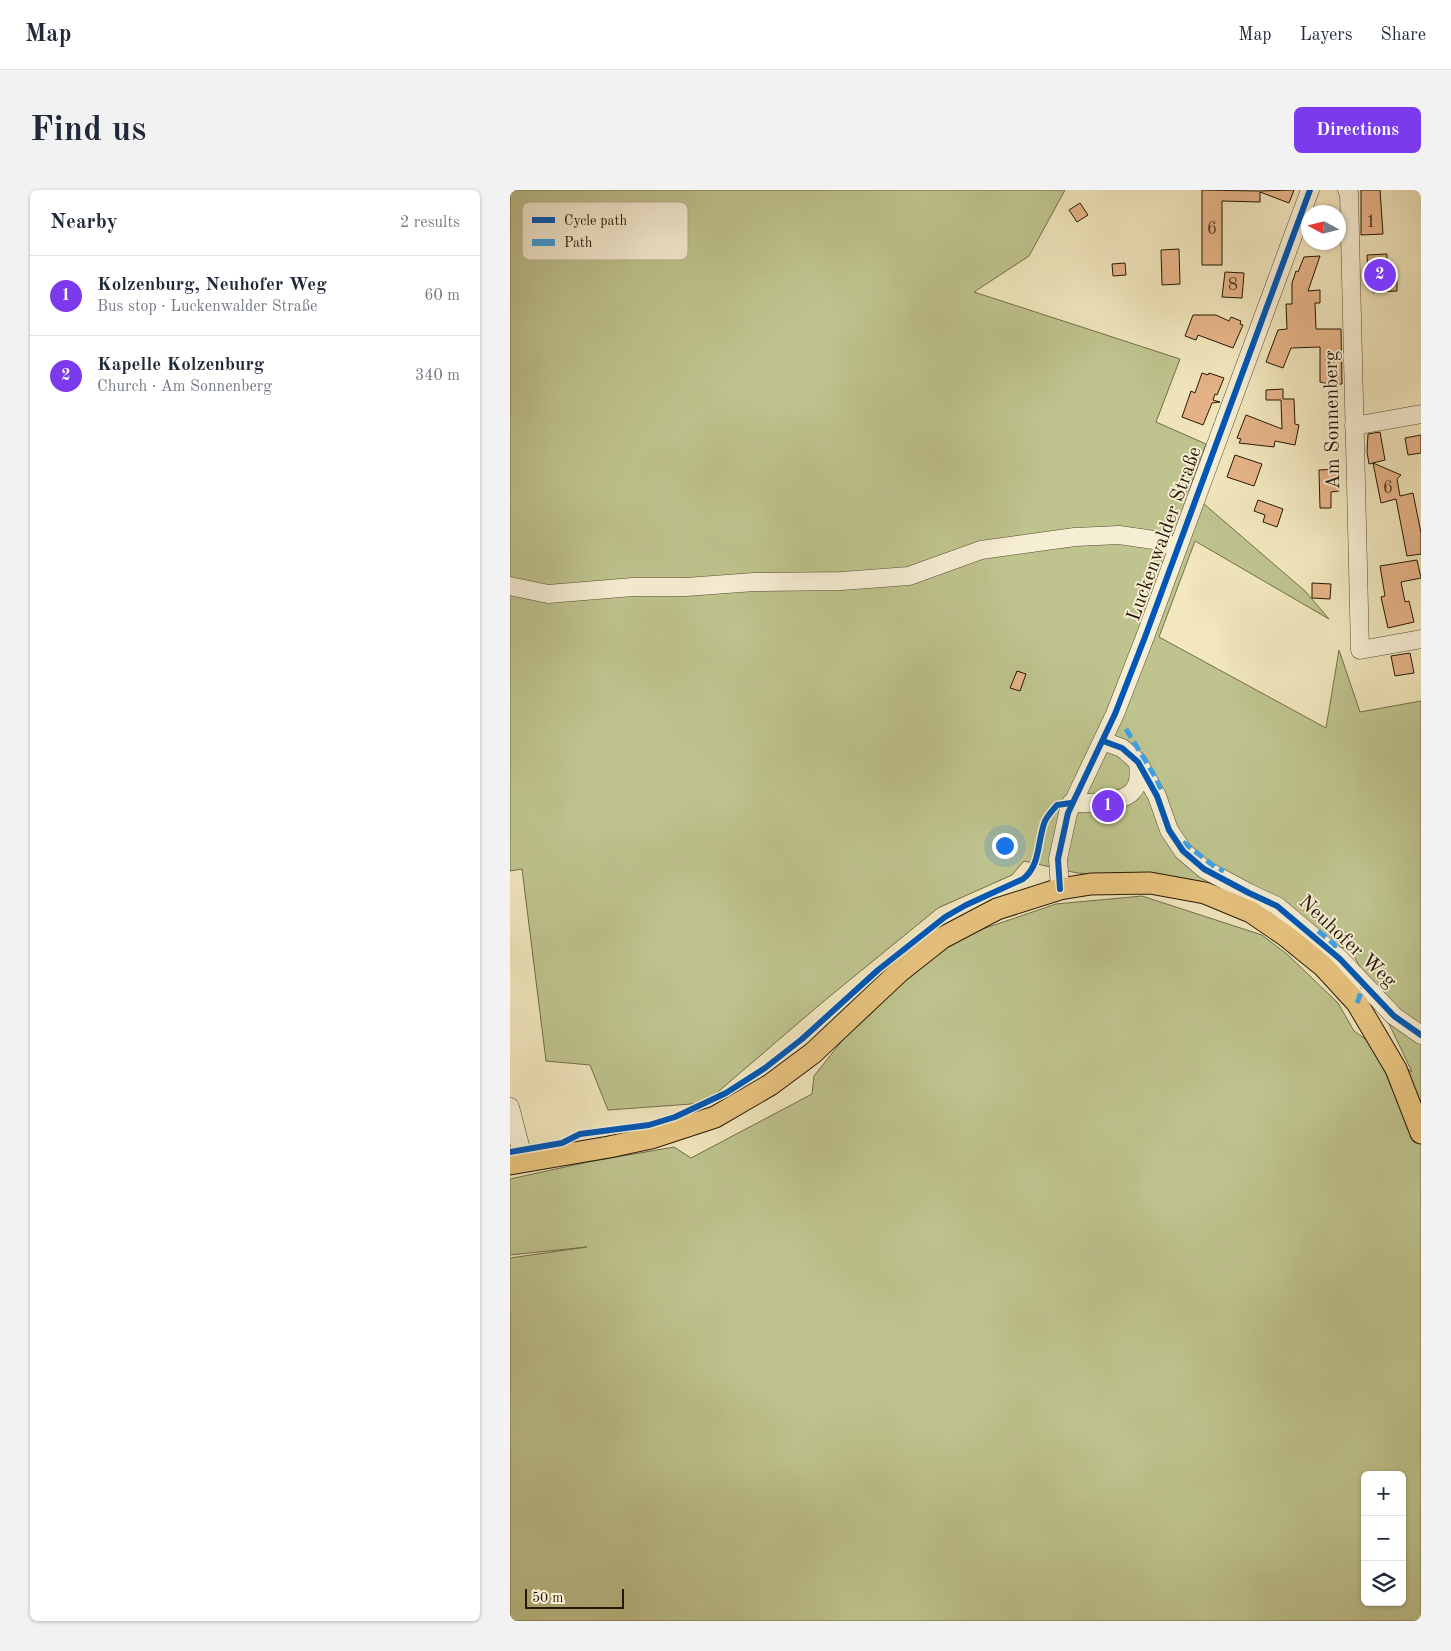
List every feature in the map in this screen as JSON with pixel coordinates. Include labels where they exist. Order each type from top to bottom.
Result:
[{"type":"main road","points":[[517,1162],[651,1138],[706,1121],[770,1085],[813,1053],[899,972],[942,938],[997,909],[1060,889],[1091,884],[1150,884],[1205,894],[1251,912],[1286,936],[1323,966],[1357,1003],[1396,1068],[1421,1132]]},
{"type":"street","name":"Luckenwalder Straße","points":[[1060,889],[1058,859],[1071,803],[1103,741],[1145,637],[1310,190]]},
{"type":"street","name":"Am Sonnenberg","points":[[1347,190],[1349,193],[1360,650],[1421,639]]},
{"type":"street","points":[[1354,426],[1421,414]]},
{"type":"street","points":[[510,586],[548,594],[633,586],[686,587],[754,582],[842,581],[909,576],[981,550],[1075,537],[1119,535],[1154,540],[1177,548]]},
{"type":"street","name":"Neuhofer Weg","points":[[1103,741],[1122,748],[1138,762],[1157,796],[1169,830],[1183,851],[1204,869],[1277,906],[1340,959],[1394,1016],[1421,1035]]},
{"type":"street","points":[[1071,803],[1093,804],[1118,799],[1132,793],[1139,776],[1138,762]]},
{"type":"street","points":[[510,1107],[517,1162]]},
{"type":"green space","points":[[510,190],[1065,190],[1029,256],[974,292],[1180,359],[1156,422],[1206,444],[1189,491],[1305,591],[1329,619],[1195,541],[1159,637],[1326,728],[1339,650],[1360,712],[1421,701],[1421,1621],[510,1621],[510,1258],[587,1247],[510,1255],[510,1179],[588,1162],[674,1147],[691,1158],[812,1094],[814,1076],[853,1027],[930,958],[971,933],[1056,904],[1142,896],[1262,935],[1288,955],[1338,1003],[1354,1031],[1412,1072],[1350,948],[1345,932],[1344,948],[1323,944],[1294,916],[1153,877],[1077,873],[1024,861],[1012,875],[938,908],[824,1001],[705,1103],[608,1110],[590,1065],[546,1061],[522,869],[510,871]]},
{"type":"building","points":[[1202,190],[1294,190],[1289,203],[1260,192],[1260,202],[1222,201],[1222,265],[1202,265]]},
{"type":"building","points":[[1361,190],[1380,190],[1383,234],[1361,235]]},
{"type":"building","points":[[1080,203],[1088,215],[1077,222],[1069,210]]},
{"type":"building","points":[[1179,249],[1180,284],[1162,285],[1161,250]]},
{"type":"building","points":[[1387,254],[1387,281],[1397,281],[1397,291],[1373,292],[1373,269],[1368,270],[1367,255]]},
{"type":"building","points":[[1320,256],[1308,291],[1320,290],[1320,303],[1315,303],[1316,329],[1341,329],[1342,384],[1320,382],[1320,347],[1291,348],[1283,368],[1266,362],[1278,330],[1287,329],[1286,304],[1292,304],[1292,283],[1296,271],[1298,272],[1304,257]]},
{"type":"building","points":[[1125,263],[1126,275],[1113,276],[1112,264]]},
{"type":"building","points":[[1225,272],[1244,273],[1242,298],[1222,297]]},
{"type":"building","points":[[1193,315],[1216,315],[1229,321],[1231,317],[1241,321],[1240,324],[1243,325],[1233,348],[1198,335],[1196,340],[1185,336]]},
{"type":"building","points":[[1202,373],[1208,375],[1209,373],[1224,378],[1213,400],[1220,402],[1212,403],[1203,425],[1182,417],[1191,391],[1195,393]]},
{"type":"building","points":[[1283,389],[1283,399],[1294,399],[1295,424],[1299,425],[1295,445],[1275,441],[1274,447],[1239,443],[1241,439],[1237,438],[1246,415],[1282,429],[1281,400],[1266,400],[1266,390]]},
{"type":"building","points":[[1380,432],[1385,460],[1369,464],[1367,452],[1368,434]]},
{"type":"building","points":[[1421,435],[1421,453],[1408,455],[1405,438]]},
{"type":"building","points":[[1235,455],[1262,464],[1254,486],[1227,477]]},
{"type":"building","points":[[1373,463],[1401,475],[1397,479],[1400,496],[1413,493],[1421,533],[1421,554],[1407,556],[1396,499],[1381,503]]},
{"type":"building","points":[[1339,469],[1339,491],[1331,492],[1331,508],[1320,508],[1319,470]]},
{"type":"building","points":[[1258,500],[1283,509],[1277,527],[1263,522],[1265,515],[1254,511]]},
{"type":"building","points":[[1417,560],[1421,578],[1401,582],[1405,602],[1409,601],[1414,622],[1388,628],[1381,597],[1385,596],[1380,566]]},
{"type":"building","points":[[1312,583],[1331,584],[1330,599],[1312,598]]},
{"type":"building","points":[[1410,653],[1414,673],[1395,676],[1391,656]]},
{"type":"building","points":[[1017,671],[1026,674],[1020,691],[1010,688]]},
{"type":"marked path","points":[[1126,729],[1157,780],[1161,792]]},
{"type":"marked path","points":[[1183,842],[1215,867],[1224,871]]},
{"type":"marked path","points":[[1318,931],[1334,944],[1338,955]]},
{"type":"marked path","points":[[1357,1003],[1364,985]]},
{"type":"cycle path","points":[[1060,889],[1058,859],[1068,813],[1115,714],[1145,637],[1310,190]]},
{"type":"cycle path","points":[[1103,741],[1122,748],[1138,762],[1157,796],[1169,830],[1183,851],[1204,869],[1277,906],[1340,959],[1394,1016],[1421,1035]]},
{"type":"cycle path","points":[[510,1152],[562,1143],[580,1134],[649,1125],[675,1117],[726,1093],[765,1068],[802,1039],[878,970],[945,917],[966,905],[1023,879],[1029,873],[1036,860],[1042,829],[1046,819],[1057,805],[1071,803]]},
{"type":"place","name":"Kapelle Kolzenburg","points":[[1380,275]]},
{"type":"place","name":"Kolzenburg, Neuhofer Weg","points":[[1108,806]]}]
